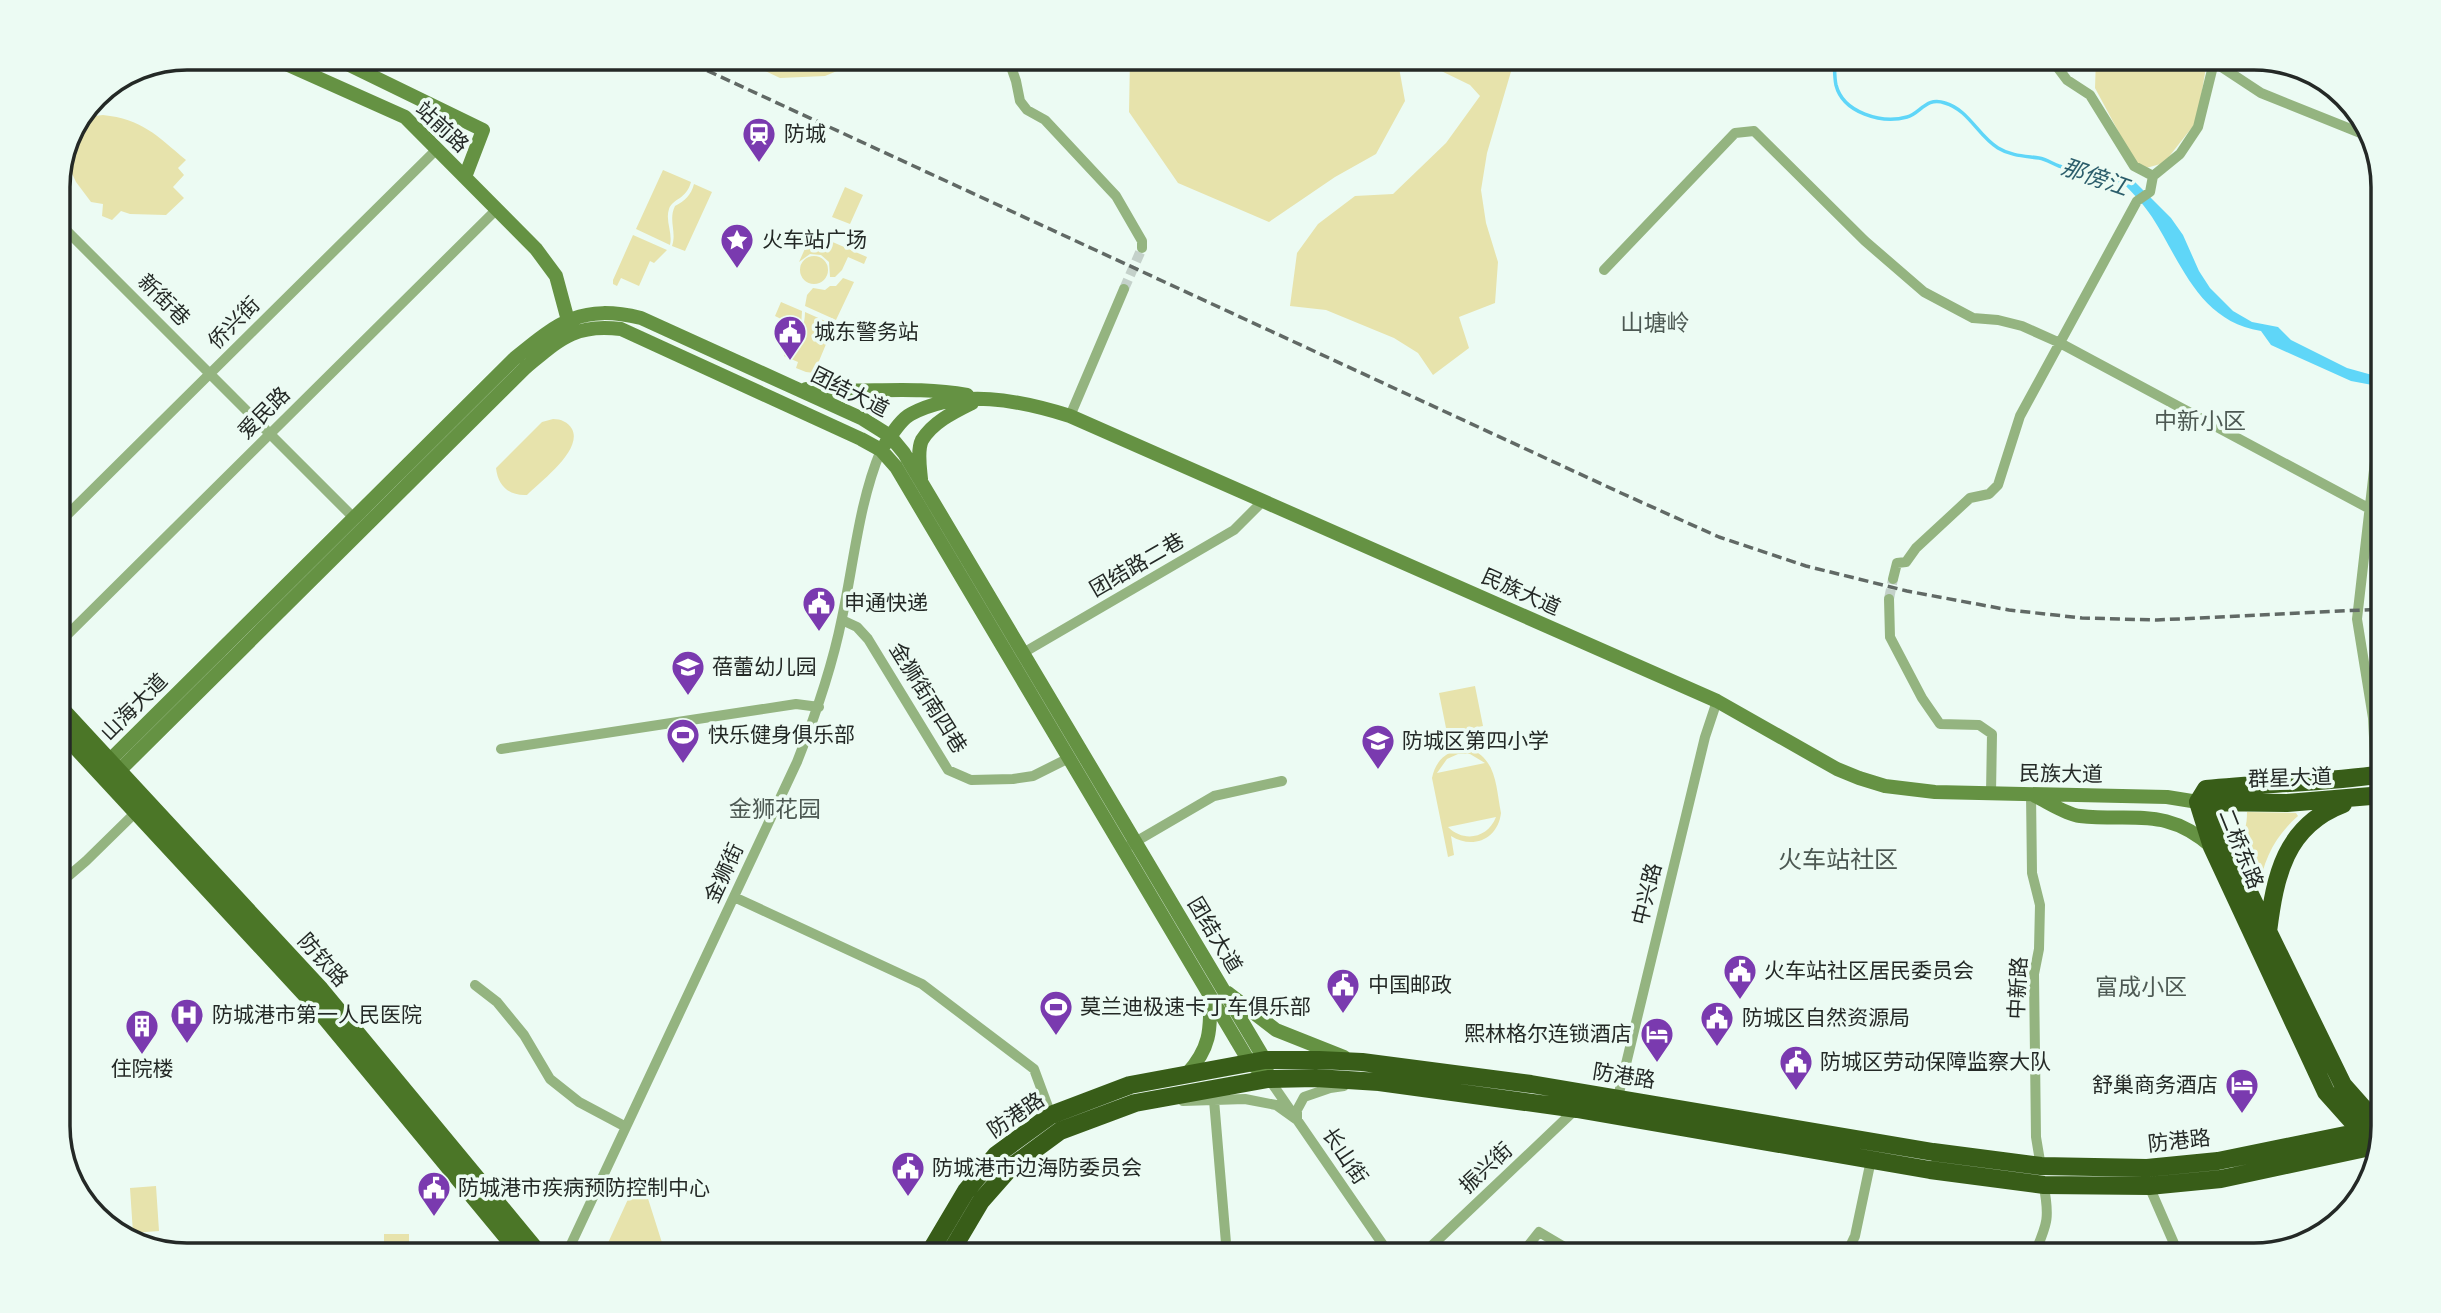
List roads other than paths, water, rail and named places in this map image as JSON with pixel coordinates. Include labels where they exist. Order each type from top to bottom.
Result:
[{"type":"highway","name":"群星大道","points":[[2206,798],[2242,785],[2287,785],[2371,776]]},
{"type":"highway","name":"群星大道","points":[[2206,798],[2287,803],[2371,797]]},
{"type":"highway","name":"二桥东路","points":[[2206,798],[2212,847],[2326,1092],[2360,1132],[2370,1137]]},
{"type":"highway","name":"二桥东路","points":[[2206,798],[2224,841],[2343,1086],[2371,1129]]},
{"type":"highway","points":[[2268,932],[2277,876],[2300,833],[2316,816],[2357,799]]},
{"type":"highway","name":"防港路","points":[[935,1243],[966,1191],[996,1155],[1051,1115],[1130,1085],[1258,1061],[1362,1062],[1618,1097],[1933,1152],[2041,1166],[2147,1168],[2183,1165],[2218,1161],[2360,1132]]},
{"type":"highway","name":"防港路","points":[[956,1243],[981,1201],[1010,1167],[1060,1131],[1135,1103],[1268,1079],[1316,1078],[1379,1082],[1577,1109],[1930,1170],[2044,1185],[2149,1186],[2221,1179],[2369,1144]]},
{"type":"main road","name":"站前路","points":[[300,70],[405,117],[536,249],[556,276],[569,326]]},
{"type":"main road","name":"站前路","points":[[359,70],[483,130],[465,177]]},
{"type":"main road","name":"山海大道","points":[[111,769],[354,518],[515,358],[545,333],[601,313],[624,314],[648,320]]},
{"type":"main road","name":"团结大道","points":[[648,320],[863,419],[890,436],[904,453],[1023,653],[1130,846],[1268,1079]]},
{"type":"main road","name":"山海大道","points":[[111,769],[569,326],[621,329],[641,337]]},
{"type":"main road","name":"团结大道","points":[[641,337],[881,450],[896,467],[1069,758],[1130,846]]},
{"type":"main road","points":[[797,388],[874,392],[938,390],[982,398]]},
{"type":"main road","name":"民族大道","points":[[881,450],[910,415],[942,403],[982,398],[1006,399],[1070,416],[1717,701],[1837,769],[1859,778],[1908,790],[2206,798]]},
{"type":"main road","points":[[921,481],[921,441],[944,418],[982,398]]},
{"type":"main road","name":"防钦路","points":[[70,719],[111,769],[321,989],[531,1243]]},
{"type":"main road","name":"防钦路","points":[[70,737],[111,769],[136,812],[310,1000],[511,1243]]},
{"type":"main road","points":[[2031,794],[2076,816],[2171,821],[2196,833],[2212,847]]},
{"type":"main road","points":[[1187,1074],[1201,1058],[1208,1043],[1216,991],[1276,1030],[1319,1049],[1362,1062]]},
{"type":"street","points":[[1013,70],[1020,101],[1027,110],[1045,120],[1116,196],[1142,241],[1142,248]]},
{"type":"street","points":[[2060,70],[2067,80],[2090,95],[2134,166],[2153,176]]},
{"type":"street","points":[[1893,579],[1897,563],[1906,562],[1916,548],[1970,498],[1989,494],[1998,485],[2020,416],[2137,201],[2150,192],[2153,176],[2180,154],[2198,127],[2212,70]]},
{"type":"street","points":[[2226,70],[2260,93],[2356,130]]},
{"type":"street","points":[[1604,270],[1735,132],[1754,131],[1865,241],[1924,292],[1973,318],[2022,326],[2060,343],[2370,509]]},
{"type":"street","name":"侨兴街","points":[[70,512],[437,149]]},
{"type":"street","name":"爱民路","points":[[70,633],[497,209]]},
{"type":"street","name":"新街巷","points":[[70,241],[210,373],[354,518]]},
{"type":"street","points":[[1070,416],[1124,289]]},
{"type":"street","name":"金狮街","points":[[572,1243],[797,762],[819,707],[842,620],[871,474],[881,450]]},
{"type":"street","points":[[2371,500],[2357,620],[2371,706]]},
{"type":"street","name":"团结路二巷","points":[[1023,653],[1234,530],[1264,501]]},
{"type":"street","points":[[1889,599],[1890,637],[1922,698],[1940,724],[1979,726],[1992,734],[1991,793]]},
{"type":"street","name":"金狮街南四巷","points":[[842,620],[857,627],[869,639],[948,770],[971,780],[1013,779],[1033,776],[1069,758]]},
{"type":"street","name":"中兴路","points":[[1618,1097],[1705,737],[1717,701]]},
{"type":"street","points":[[501,749],[796,704],[819,707]]},
{"type":"street","points":[[1130,846],[1214,796],[1282,781]]},
{"type":"street","name":"中新路","points":[[2031,794],[2032,873],[2039,905],[2039,949],[2034,974],[2036,1137],[2048,1206],[2045,1229],[2039,1243]]},
{"type":"street","points":[[70,875],[136,812]]},
{"type":"street","points":[[734,897],[922,984],[1034,1069],[1051,1115]]},
{"type":"street","points":[[475,985],[497,1002],[524,1035],[550,1079],[579,1102],[626,1127]]},
{"type":"street","name":"长山街","points":[[1268,1079],[1382,1243]]},
{"type":"street","points":[[1297,1120],[1297,1110],[1304,1097],[1330,1088],[1379,1082]]},
{"type":"street","points":[[1135,1103],[1245,1099],[1276,1105],[1297,1120]]},
{"type":"street","points":[[1214,1100],[1226,1243]]},
{"type":"street","name":"振兴街","points":[[1435,1243],[1577,1109]]},
{"type":"street","points":[[1852,1243],[1871,1160]]},
{"type":"street","points":[[2149,1186],[2174,1243]]},
{"type":"street","points":[[1530,1243],[1539,1232],[1558,1243]]},
{"type":"water","points":[[2116,176],[2133,180],[2171,218],[2183,235],[2210,288],[2233,311],[2252,322],[2278,327],[2291,340],[2347,368],[2371,375],[2371,385],[2351,381],[2271,345],[2261,331],[2222,316],[2194,288],[2140,201]]},
{"type":"waterway","name":"那傍江","points":[[1834,70],[1840,95],[1847,103],[1865,114],[1897,119],[1912,115],[1924,106],[1938,101],[1961,111],[1991,143],[2003,151],[2042,159],[2127,185]]},
{"type":"tunnel","points":[[1124,289],[1142,248]]},
{"type":"tunnel","points":[[1889,599],[1893,579]]},
{"type":"railway","points":[[706,70],[1621,493],[1719,537],[1806,566],[1907,591],[2009,610],[2082,618],[2157,620],[2371,610]]},
{"type":"place","name":"防城","points":[[759,164]]},
{"type":"place","name":"火车站广场","points":[[737,270]]},
{"type":"place","name":"城东警务站","points":[[790,362]]},
{"type":"place","name":"申通快递","points":[[819,633]]},
{"type":"place","name":"蓓蕾幼儿园","points":[[688,697]]},
{"type":"place","name":"快乐健身俱乐部","points":[[683,765]]},
{"type":"place","name":"防城区第四小学","points":[[1378,771]]},
{"type":"place","name":"火车站社区居民委员会","points":[[1740,1001]]},
{"type":"place","name":"中国邮政","points":[[1343,1015]]},
{"type":"place","name":"莫兰迪极速卡丁车俱乐部","points":[[1056,1037]]},
{"type":"place","name":"防城港市第一人民医院","points":[[187,1045]]},
{"type":"place","name":"防城区自然资源局","points":[[1717,1048]]},
{"type":"place","name":"住院楼","points":[[142,1056]]},
{"type":"place","name":"熙林格尔连锁酒店","points":[[1657,1064]]},
{"type":"place","name":"防城区劳动保障监察大队","points":[[1796,1092]]},
{"type":"place","name":"舒巢商务酒店","points":[[2242,1115]]},
{"type":"place","name":"防城港市边海防委员会","points":[[908,1198]]},
{"type":"place","name":"防城港市疾病预防控制中心","points":[[434,1218]]},
{"type":"district","name":"山塘岭","points":[[1655,323]]},
{"type":"district","name":"中新小区","points":[[2200,421]]},
{"type":"district","name":"金狮花园","points":[[775,809]]},
{"type":"district","name":"火车站社区","points":[[1838,860]]},
{"type":"district","name":"富成小区","points":[[2141,987]]}]
